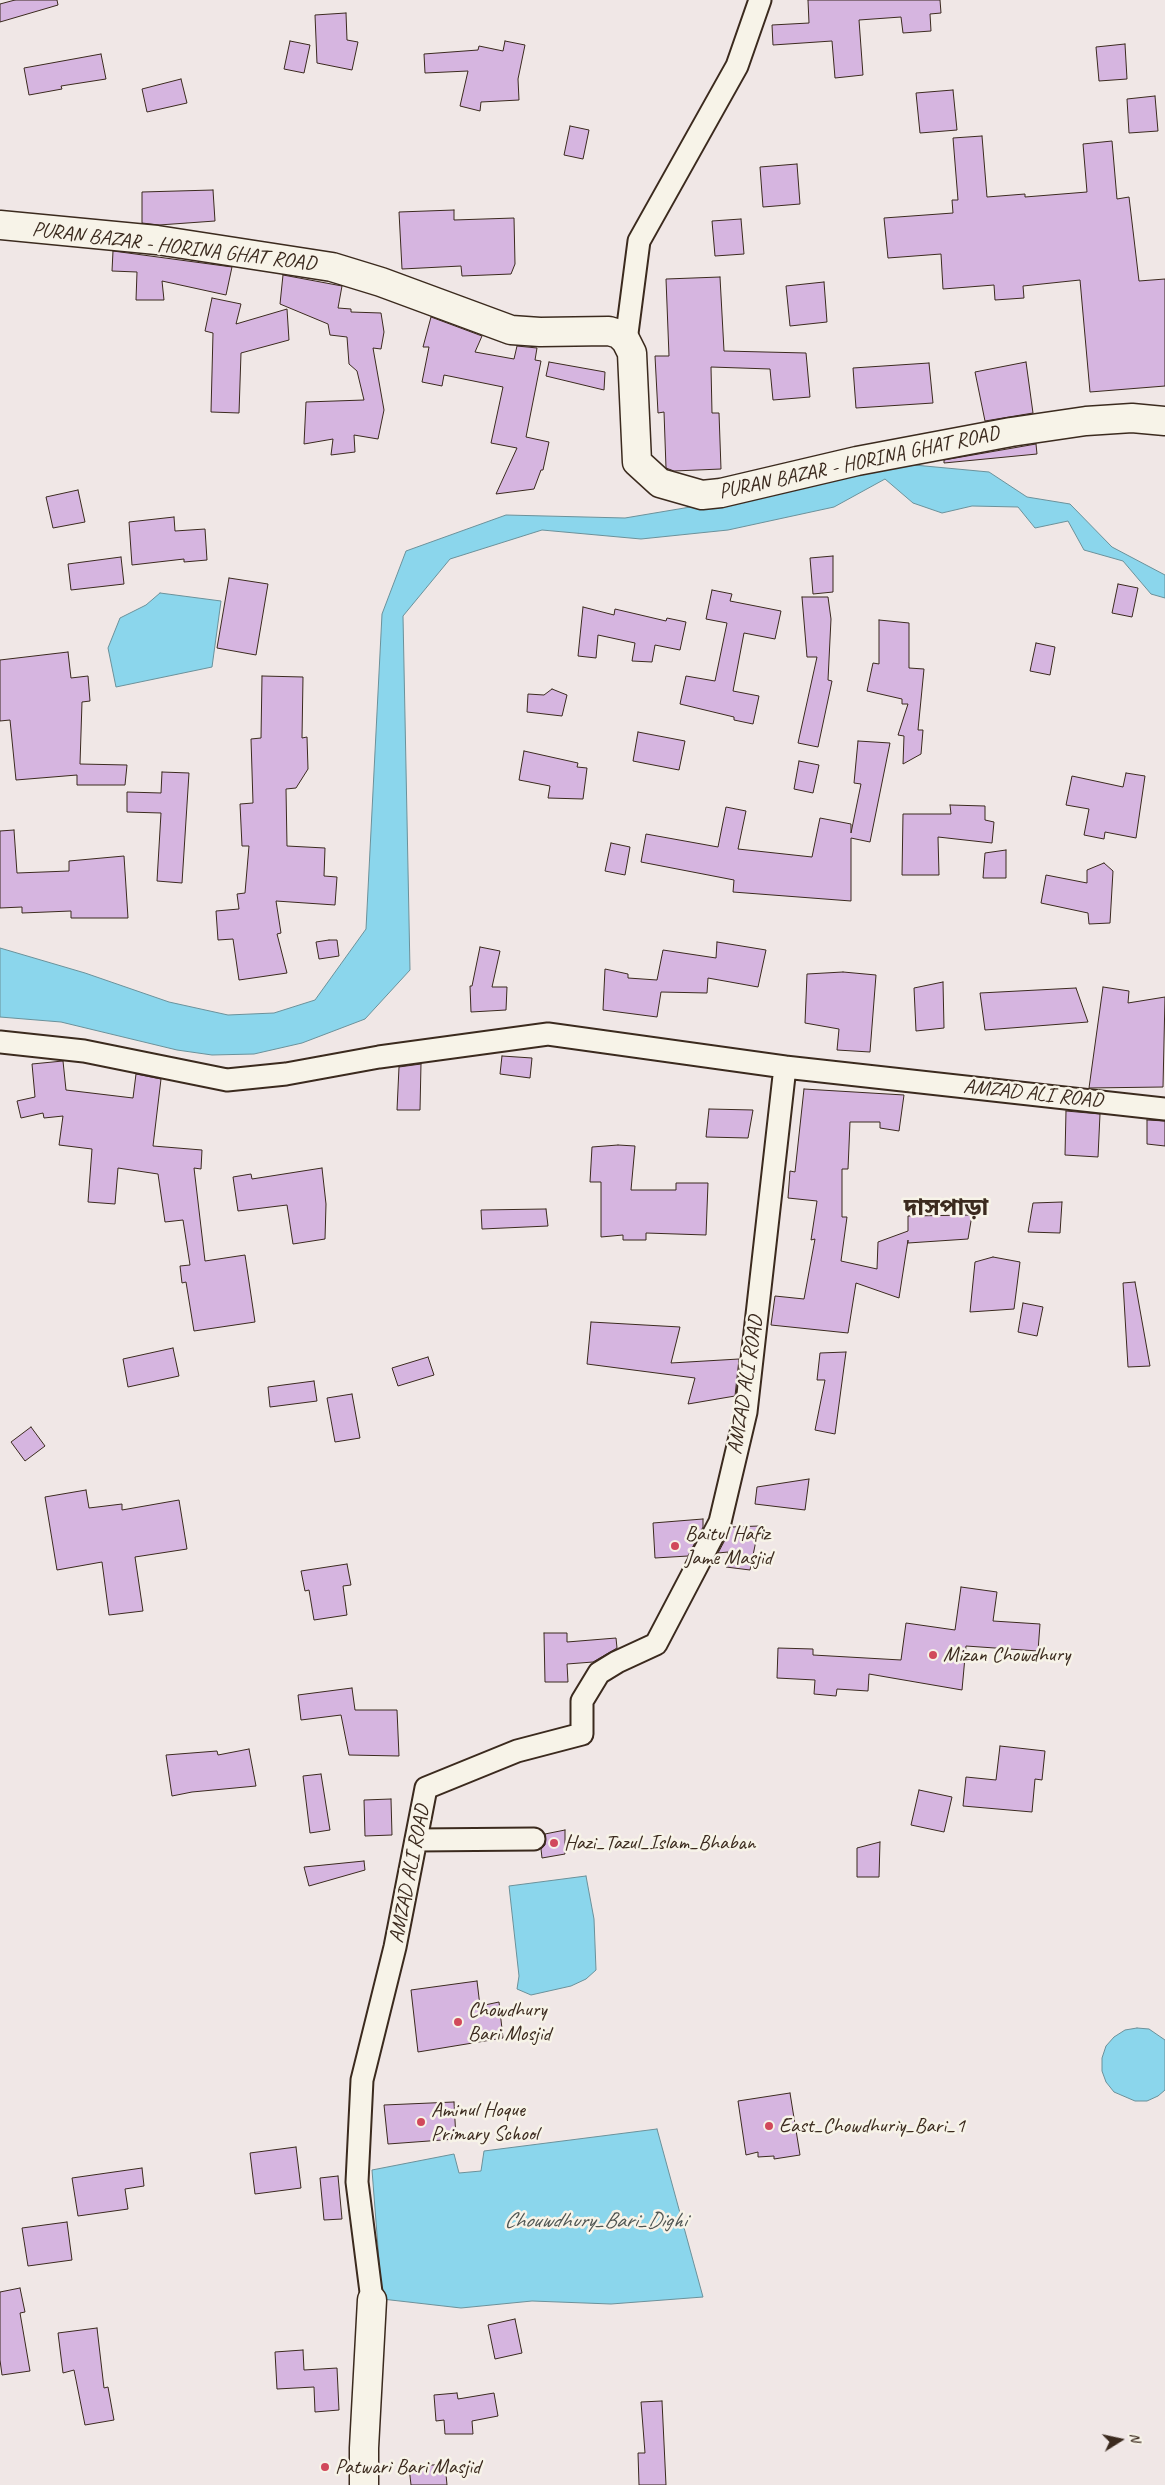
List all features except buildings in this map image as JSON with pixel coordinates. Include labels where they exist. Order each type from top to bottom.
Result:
[{"type":"main road","name":"PURAN BAZAR - HORINA GHAT ROAD","points":[[0,225],[157,240],[332,267],[381,282],[511,330],[609,332],[618,334],[626,341],[632,353],[636,462],[660,483],[702,495],[857,461],[1011,432],[1086,421],[1132,418],[1165,421]]},
{"type":"main road","points":[[364,2485],[364,2448],[372,2300]]},
{"type":"street","points":[[626,341],[639,241],[737,66],[760,0]]},
{"type":"street","points":[[0,1042],[84,1050],[227,1080],[286,1074],[379,1057],[548,1034],[785,1067]]},
{"type":"street","name":"AMZAD ALI ROAD","points":[[372,2300],[357,2182],[362,2080],[396,1947],[426,1788],[518,1751],[582,1734],[582,1701],[600,1674],[617,1662],[656,1644],[720,1522],[746,1412],[785,1067],[1165,1109]]},
{"type":"street","points":[[416,1840],[534,1839]]},
{"type":"water","points":[[882,462],[989,472],[1027,497],[1070,504],[1112,547],[1165,575],[1165,598],[1151,594],[1123,561],[1084,550],[1068,521],[1035,528],[1018,507],[972,506],[942,513],[913,503],[885,479],[834,507],[728,530],[641,539],[542,530],[450,559],[403,616],[410,970],[365,1019],[302,1043],[254,1054],[212,1055],[177,1050],[61,1022],[0,1017],[0,948],[85,973],[169,1002],[228,1015],[274,1013],[315,1000],[366,929],[382,614],[406,551],[506,515],[625,518],[732,500]]},
{"type":"water","points":[[160,593],[221,601],[212,667],[116,687],[108,648],[120,618],[146,605]]},
{"type":"water","points":[[586,1876],[594,1919],[596,1970],[586,1979],[571,1986],[531,1995],[517,1989],[519,1976],[509,1886]]},
{"type":"water","points":[[1149,2029],[1165,2040],[1165,2090],[1147,2101],[1135,2101],[1114,2092],[1106,2082],[1102,2071],[1102,2058],[1106,2046],[1114,2037],[1125,2030]]},
{"type":"water","name":"Chouwdhury_Bari_Dighi","points":[[657,2129],[703,2297],[611,2304],[532,2301],[461,2308],[382,2299],[372,2170],[454,2154],[459,2173],[481,2171],[484,2151]]},
{"type":"place","name":"Baitul Hafiz Jame Masjid","points":[[675,1546]]},
{"type":"place","name":"Mizan Chowdhury","points":[[933,1655]]},
{"type":"place","name":"Hazi_Tazul_Islam_Bhaban","points":[[554,1843]]},
{"type":"place","name":"Chowdhury Bari Mosjid","points":[[458,2022]]},
{"type":"place","name":"Aminul Hoque Primary School","points":[[421,2122]]},
{"type":"place","name":"East_Chowdhuriy_Bari_1","points":[[769,2126]]},
{"type":"place","name":"Patwari Bari Masjid","points":[[325,2467]]},
{"type":"district","name":"দাসপাড়া","points":[[946,1209]]}]
